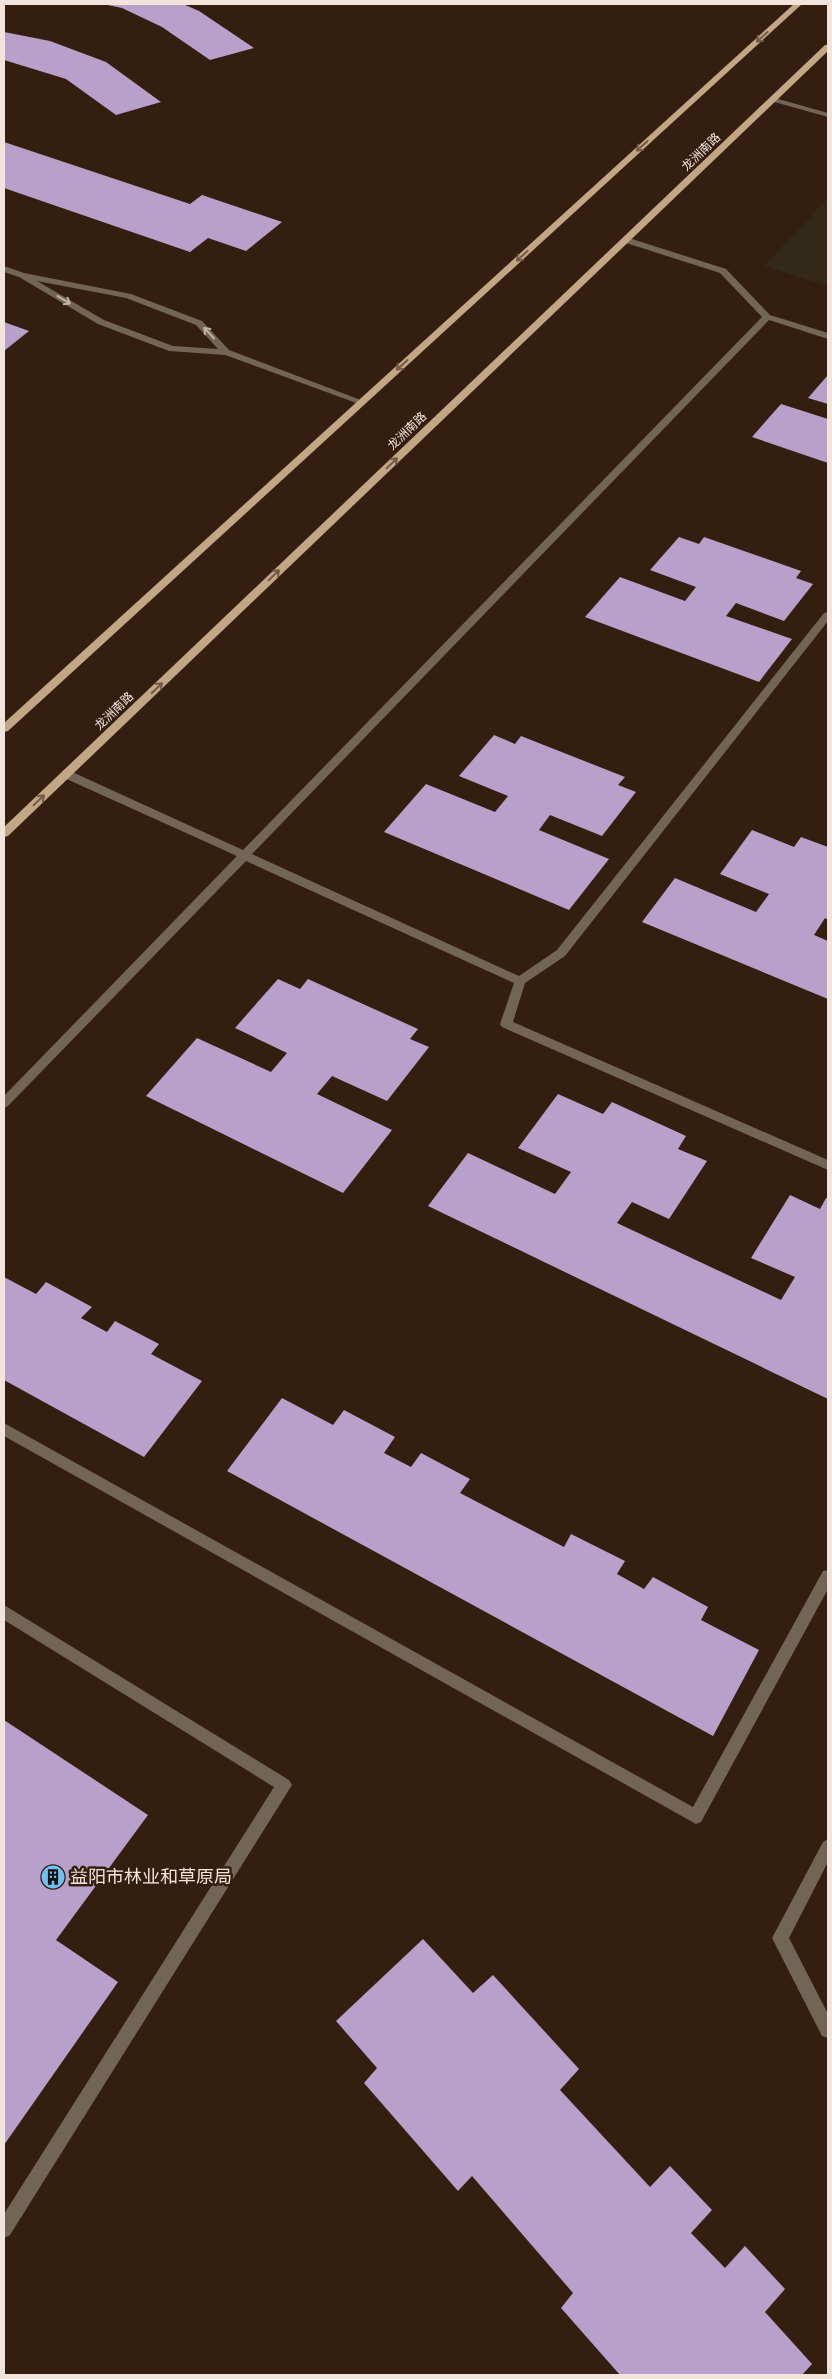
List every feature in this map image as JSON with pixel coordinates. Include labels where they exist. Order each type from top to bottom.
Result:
[{"type":"main road","points":[[4,729],[798,4]]},
{"type":"main road","name":"龙洲南路","points":[[4,833],[828,47]]},
{"type":"street","points":[[774,99],[828,115]]},
{"type":"street","points":[[626,240],[723,271],[767,316],[828,336]]},
{"type":"street","points":[[4,269],[22,275],[128,296],[190,319],[199,323],[226,352]]},
{"type":"street","points":[[22,275],[101,322],[172,349],[226,352],[362,402]]},
{"type":"street","points":[[4,1103],[767,316]]},
{"type":"street","points":[[828,615],[561,953],[520,981],[506,1024],[828,1165]]},
{"type":"street","points":[[66,774],[520,981]]},
{"type":"street","points":[[4,1429],[696,1817],[828,1576]]},
{"type":"street","points":[[4,1612],[284,1785],[4,2229]]},
{"type":"street","points":[[828,1847],[780,1938],[828,2030]]},
{"type":"shaded area","points":[[828,198],[828,286],[764,266]]},
{"type":"building","points":[[103,4],[183,4],[199,11],[254,48],[210,60],[162,27],[122,8]]},
{"type":"building","points":[[4,32],[50,41],[106,62],[161,102],[116,115],[66,79],[4,60]]},
{"type":"building","points":[[4,142],[190,204],[202,195],[282,222],[246,251],[208,238],[190,252],[4,188]]},
{"type":"building","points":[[4,322],[29,331],[4,351]]},
{"type":"building","points":[[828,375],[828,404],[808,398]]},
{"type":"building","points":[[781,404],[828,419],[828,463],[752,437]]},
{"type":"building","points":[[679,537],[699,544],[704,537],[801,571],[796,578],[813,584],[784,621],[736,603],[726,616],[792,639],[759,682],[585,617],[620,577],[685,601],[696,587],[650,570]]},
{"type":"building","points":[[494,735],[515,744],[521,736],[625,777],[618,785],[636,792],[602,836],[550,815],[539,830],[609,859],[569,910],[384,832],[426,784],[495,812],[508,796],[459,776]]},
{"type":"building","points":[[752,830],[794,847],[801,837],[828,847],[828,920],[825,918],[814,935],[828,941],[828,999],[642,922],[675,878],[756,912],[769,894],[720,874]]},
{"type":"building","points":[[278,979],[300,989],[308,979],[418,1029],[410,1039],[429,1047],[387,1101],[332,1076],[317,1094],[392,1130],[343,1193],[146,1096],[197,1038],[271,1072],[287,1053],[235,1028]]},
{"type":"building","points":[[558,1094],[603,1114],[612,1102],[686,1136],[678,1149],[707,1161],[669,1219],[632,1202],[617,1223],[781,1300],[795,1277],[751,1258],[790,1195],[820,1209],[826,1198],[828,1199],[828,1399],[428,1206],[468,1153],[555,1194],[571,1172],[518,1148]]},
{"type":"building","points":[[4,1277],[36,1294],[46,1282],[92,1307],[81,1318],[107,1332],[115,1321],[159,1344],[151,1354],[202,1381],[144,1457],[4,1380]]},
{"type":"building","points":[[282,1398],[333,1425],[344,1410],[395,1437],[384,1453],[411,1467],[421,1453],[470,1479],[460,1493],[564,1547],[571,1534],[625,1561],[617,1574],[644,1589],[653,1577],[708,1607],[701,1620],[759,1650],[713,1736],[227,1471]]},
{"type":"building","name":"益阳市林业和草原局","points":[[4,1720],[148,1815],[56,1940],[118,1982],[4,2145]]},
{"type":"building","points":[[423,1939],[473,1993],[493,1975],[579,2069],[560,2090],[650,2187],[670,2166],[712,2210],[691,2233],[725,2268],[745,2246],[785,2289],[765,2312],[812,2364],[802,2375],[620,2375],[561,2308],[573,2293],[472,2176],[458,2191],[364,2083],[377,2068],[336,2021]]},
{"type":"place","name":"益阳市林业和草原局","points":[[53,1877]]}]
